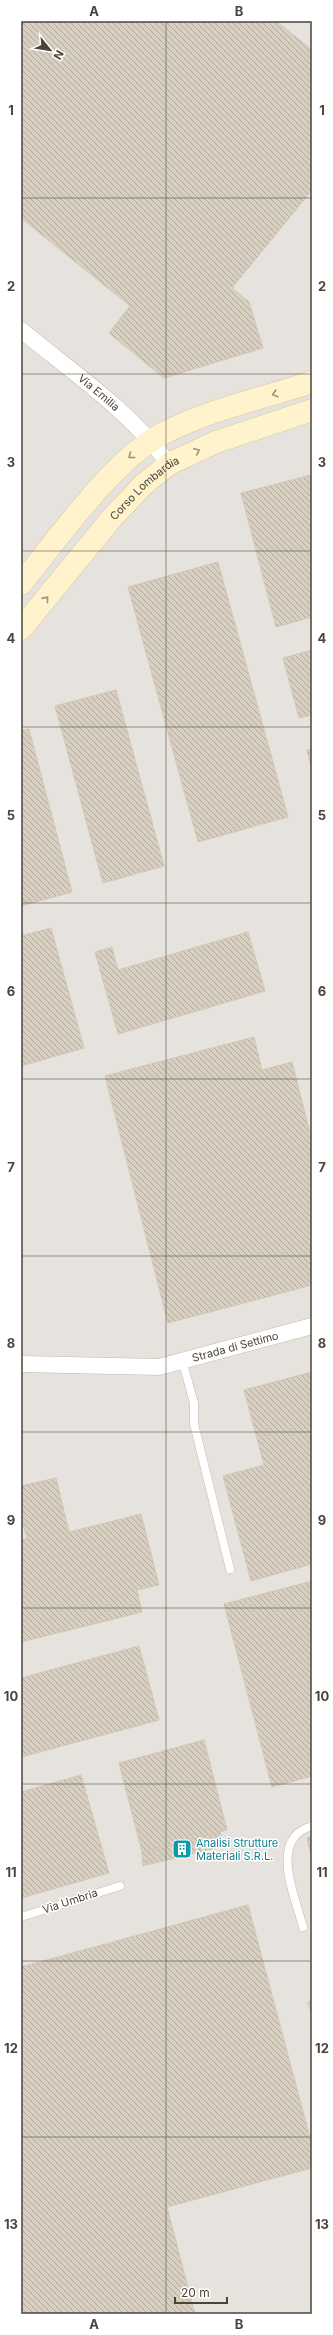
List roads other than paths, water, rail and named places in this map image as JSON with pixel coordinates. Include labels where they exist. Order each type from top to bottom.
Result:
[{"type":"street","name":"Via Emilia","points":[[21,330],[134,422],[152,440],[169,464]]},
{"type":"street","points":[[21,584],[122,464],[152,440],[166,432],[202,417],[312,382]]},
{"type":"street","name":"Corso Lombardia","points":[[24,620],[111,519],[143,485],[169,464],[216,442],[312,410]]},
{"type":"street","name":"Strada di Settimo","points":[[21,1364],[159,1367],[312,1326]]},
{"type":"lane","points":[[182,1360],[194,1403],[194,1424],[230,1569]]},
{"type":"lane","points":[[303,1927],[286,1860],[291,1840],[302,1828],[312,1826]]},
{"type":"lane","name":"Via Umbria","points":[[21,1917],[120,1886]]},
{"type":"place","name":"Analisi Strutture Materiali S.R.L.","points":[[182,1849]]}]
